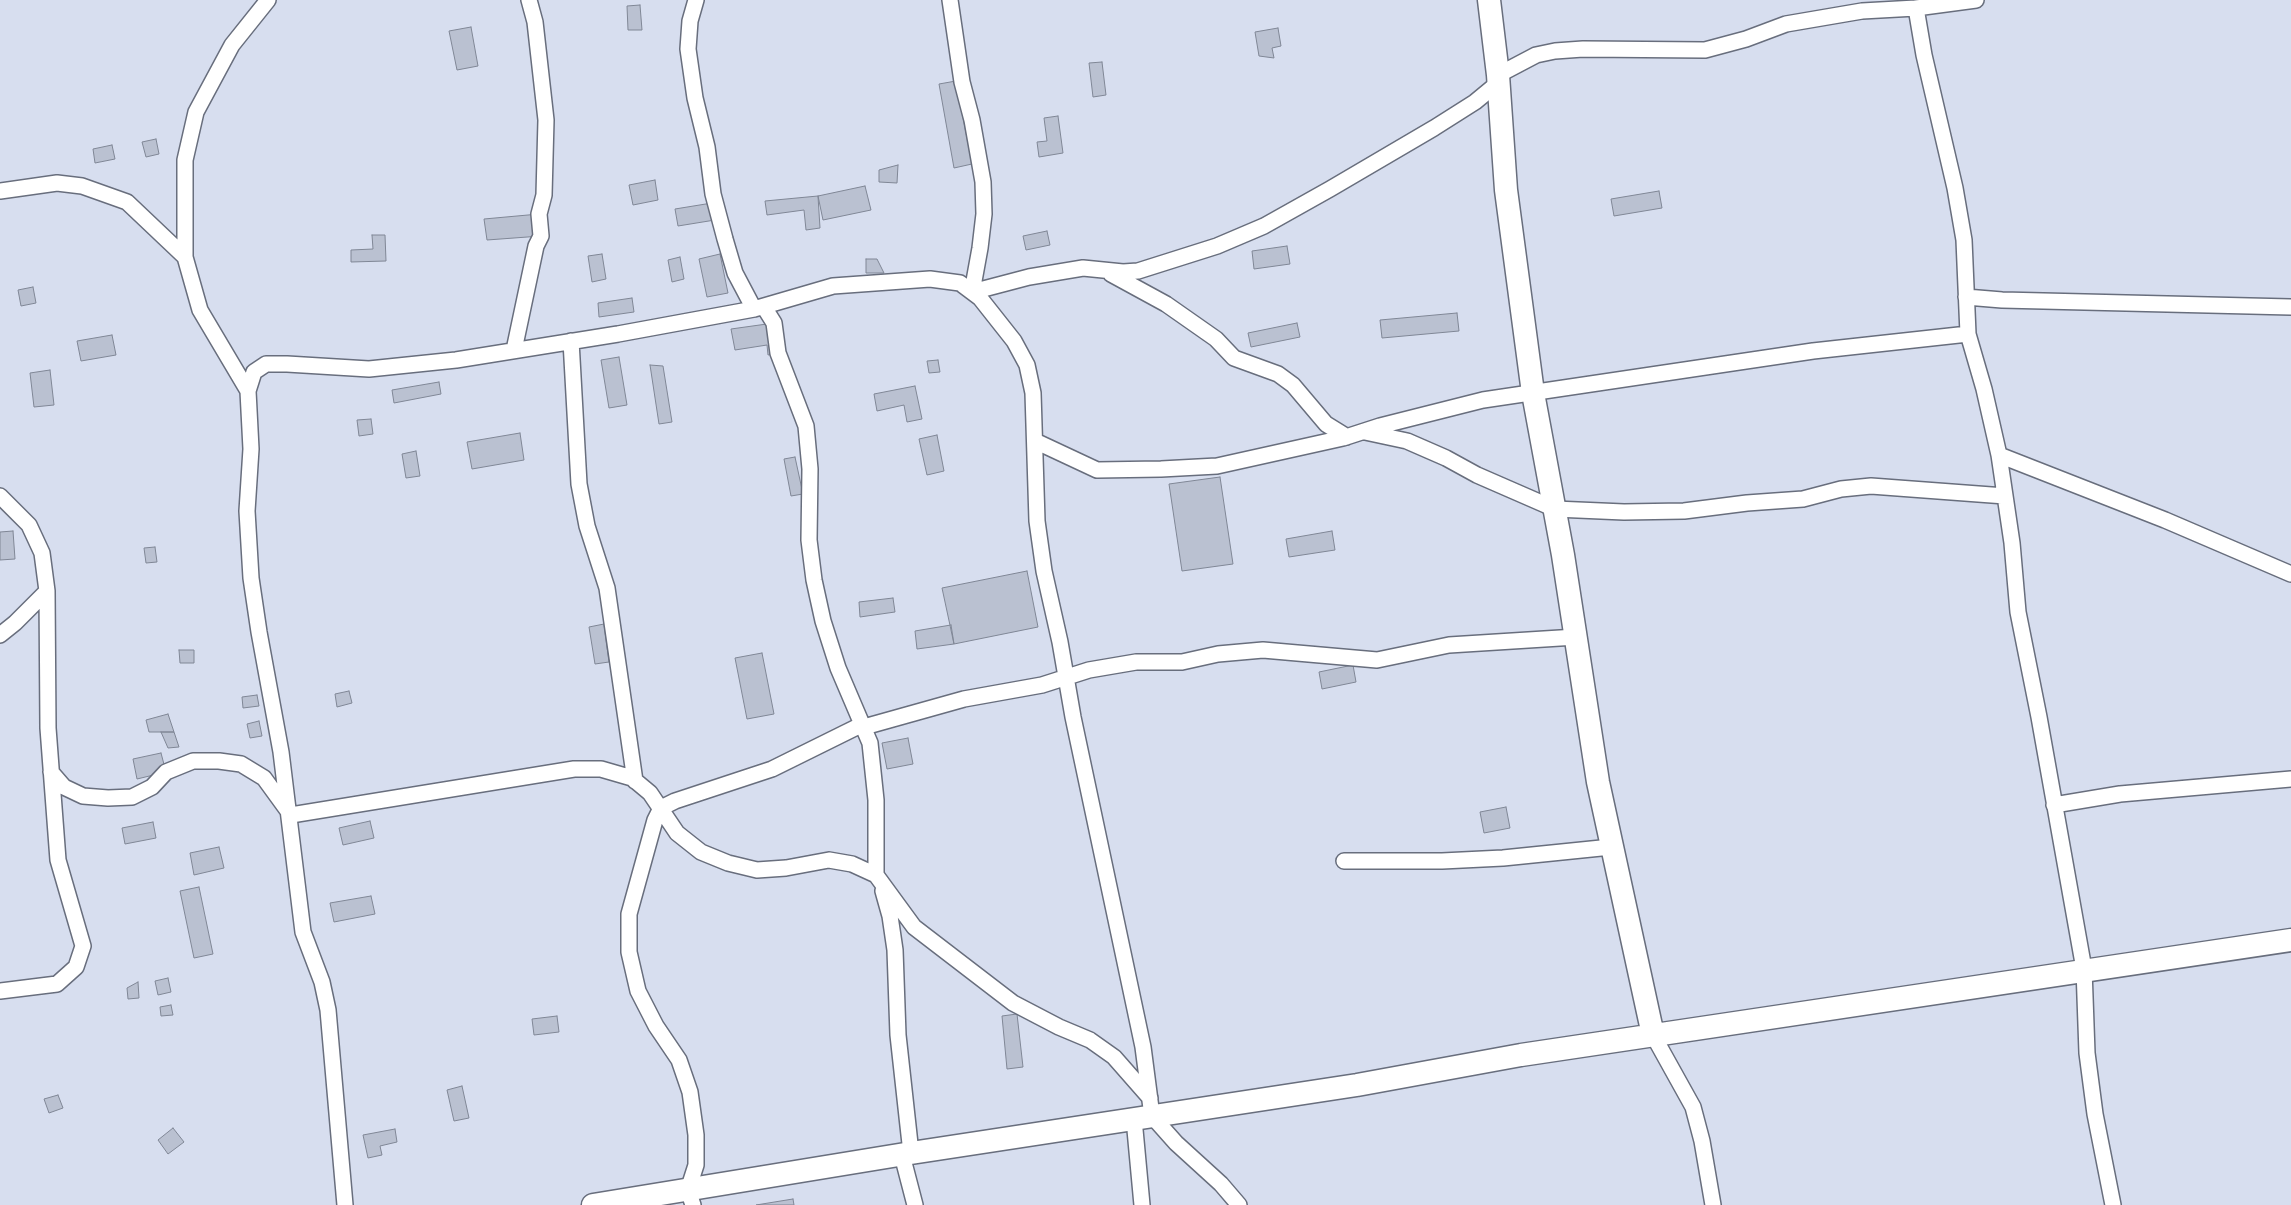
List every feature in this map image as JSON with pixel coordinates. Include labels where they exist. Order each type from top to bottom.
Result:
[{"type":"street","points":[[248,391],[200,310],[185,257],[185,160],[196,112],[232,45],[268,0]]},
{"type":"street","points":[[514,350],[536,246],[541,236],[539,214],[544,195],[546,120],[535,22],[529,0]]},
{"type":"street","points":[[696,0],[690,21],[688,49],[695,98],[707,147],[713,194],[736,273],[759,308],[774,323],[778,353],[806,426],[810,469],[809,540],[814,580],[823,620],[838,668],[870,743],[876,800],[878,879],[890,916],[895,950],[898,1035],[907,1154],[915,1205]]},
{"type":"street","points":[[950,0],[962,82],[972,120],[982,182],[984,214],[972,292]]},
{"type":"street","points":[[1489,0],[1498,79],[1506,190],[1533,393],[1555,509],[1598,782],[1653,1035],[1692,1107],[1702,1141],[1713,1205]]},
{"type":"street","points":[[972,292],[1029,277],[1083,268],[1123,272],[1138,271],[1218,246],[1264,226],[1434,128],[1475,102],[1498,79],[1536,55],[1555,51],[1583,49],[1705,50],[1746,39],[1786,24],[1862,11],[1916,8],[1976,0]]},
{"type":"street","points":[[1916,8],[1924,55],[1957,196],[1964,240],[1968,334],[1984,389],[1999,455],[2012,543],[2018,612],[2084,969],[2087,1053],[2090,1079],[2113,1205]]},
{"type":"street","points":[[0,191],[56,183],[82,186],[127,202],[185,257]]},
{"type":"street","points":[[1100,270],[1140,288],[1166,304],[1216,339],[1234,358],[1278,374],[1293,385],[1326,424],[1347,437]]},
{"type":"street","points":[[345,1205],[328,1010],[322,982],[303,932],[290,815],[251,578],[247,511],[251,449],[248,391],[254,372],[266,364],[369,370],[456,360],[571,342],[759,308],[834,286],[867,282],[930,279],[960,284],[980,298],[1014,342],[1027,365],[1033,393],[1037,520],[1044,572],[1143,1047],[1145,1111],[1142,1205]]},
{"type":"street","points":[[1966,297],[2002,300],[2291,307]]},
{"type":"street","points":[[1036,441],[1097,470],[1217,466],[1347,437],[1483,400],[1813,351],[1968,334]]},
{"type":"street","points":[[571,342],[579,484],[587,526],[607,588],[635,781]]},
{"type":"street","points":[[1364,431],[1408,442],[1555,509],[1624,512],[1684,511],[1747,503],[1803,499],[1841,489],[1871,486],[2005,496]]},
{"type":"street","points":[[1999,455],[2165,520],[2291,574]]},
{"type":"street","points":[[0,496],[29,525],[42,553],[47,591],[48,728],[58,860],[82,946],[76,967],[57,984],[0,991]]},
{"type":"street","points":[[0,635],[47,591]]},
{"type":"street","points":[[691,1198],[696,1165],[696,1135],[690,1092],[679,1060],[656,1026],[638,991],[629,952],[629,914],[640,881],[655,820],[661,808],[688,796],[772,769],[863,726],[964,699],[1042,685],[1066,676],[1136,662],[1182,662],[1218,654],[1263,650],[1377,660],[1449,645],[1576,637]]},
{"type":"street","points":[[51,772],[64,787],[84,796],[132,797],[152,786],[166,772],[193,761],[218,761],[241,764],[264,778],[290,815]]},
{"type":"street","points":[[290,815],[574,769],[601,769],[635,781],[650,793],[677,833],[701,852],[728,863],[757,870],[786,868],[829,860],[852,864],[878,879],[914,927],[1013,1003],[1059,1027],[1090,1040],[1114,1057],[1131,1074],[1145,1111],[1176,1143],[1221,1184],[1239,1205]]},
{"type":"street","points":[[2054,805],[2130,793],[2291,779]]},
{"type":"street","points":[[1344,861],[1451,861],[1503,858],[1611,847]]},
{"type":"street","points":[[593,1205],[691,1198],[907,1154],[1145,1111],[1357,1085],[1521,1055],[2084,969],[2291,940]]},
{"type":"building","points":[[640,5],[642,30],[628,30],[627,6]]},
{"type":"building","points":[[471,27],[478,66],[457,70],[449,31]]},
{"type":"building","points":[[1278,28],[1281,46],[1272,48],[1274,58],[1259,56],[1255,32]]},
{"type":"building","points":[[1102,62],[1106,95],[1093,97],[1089,63]]},
{"type":"building","points":[[956,81],[972,164],[954,168],[939,84]]},
{"type":"building","points":[[1058,116],[1063,153],[1039,157],[1037,142],[1047,141],[1044,118]]},
{"type":"building","points":[[156,139],[159,154],[146,157],[142,142]]},
{"type":"building","points":[[112,145],[115,159],[95,163],[93,149]]},
{"type":"building","points":[[898,165],[897,183],[879,182],[879,170]]},
{"type":"building","points":[[655,180],[658,200],[633,205],[629,185]]},
{"type":"building","points":[[865,186],[871,210],[823,220],[818,196]]},
{"type":"building","points":[[1659,191],[1662,208],[1614,216],[1611,199]]},
{"type":"building","points":[[818,196],[820,228],[806,230],[804,210],[767,215],[765,201]]},
{"type":"building","points":[[712,203],[715,220],[678,226],[675,209]]},
{"type":"building","points":[[539,214],[541,236],[487,240],[484,219]]},
{"type":"building","points":[[1047,231],[1050,245],[1026,250],[1023,236]]},
{"type":"building","points":[[372,235],[385,235],[386,261],[351,262],[351,250],[373,249]]},
{"type":"building","points":[[1287,246],[1290,264],[1254,269],[1252,251]]},
{"type":"building","points":[[602,254],[606,279],[592,282],[588,256]]},
{"type":"building","points":[[720,254],[728,293],[707,297],[699,259]]},
{"type":"building","points":[[680,257],[684,279],[672,282],[668,260]]},
{"type":"building","points":[[866,259],[877,259],[884,273],[866,273]]},
{"type":"building","points":[[33,287],[36,303],[21,306],[18,290]]},
{"type":"building","points":[[632,298],[634,312],[599,317],[598,303]]},
{"type":"building","points":[[1457,313],[1459,331],[1382,338],[1380,320]]},
{"type":"building","points":[[774,323],[778,353],[768,355],[767,345],[735,350],[731,329]]},
{"type":"building","points":[[1297,323],[1300,337],[1251,347],[1248,333]]},
{"type":"building","points":[[112,335],[116,355],[81,361],[77,341]]},
{"type":"building","points":[[619,357],[627,405],[609,408],[601,360]]},
{"type":"building","points":[[938,360],[940,372],[929,373],[927,361]]},
{"type":"building","points":[[650,365],[663,366],[672,422],[659,424]]},
{"type":"building","points":[[50,370],[54,405],[34,407],[30,373]]},
{"type":"building","points":[[439,382],[441,394],[394,403],[392,390]]},
{"type":"building","points":[[915,386],[922,419],[907,422],[904,405],[877,411],[874,394]]},
{"type":"building","points":[[371,419],[373,434],[359,436],[357,420]]},
{"type":"building","points":[[520,433],[524,460],[472,469],[467,442]]},
{"type":"building","points":[[937,435],[944,471],[927,475],[919,439]]},
{"type":"building","points":[[416,451],[420,476],[406,478],[402,454]]},
{"type":"building","points":[[795,457],[803,494],[791,496],[784,459]]},
{"type":"building","points":[[1220,477],[1233,564],[1182,571],[1169,484]]},
{"type":"building","points":[[13,531],[15,559],[0,560],[0,532]]},
{"type":"building","points":[[1332,531],[1335,550],[1289,557],[1286,539]]},
{"type":"building","points":[[155,547],[157,562],[146,563],[144,548]]},
{"type":"building","points":[[1027,571],[1038,627],[954,644],[942,588]]},
{"type":"building","points":[[893,598],[895,612],[860,617],[859,602]]},
{"type":"building","points":[[604,624],[609,662],[595,664],[589,627]]},
{"type":"building","points":[[951,625],[954,644],[917,649],[915,631]]},
{"type":"building","points":[[179,650],[194,650],[194,663],[180,663]]},
{"type":"building","points":[[762,653],[774,714],[747,719],[735,658]]},
{"type":"building","points":[[1353,665],[1356,682],[1322,689],[1319,672]]},
{"type":"building","points":[[349,691],[352,703],[337,707],[335,694]]},
{"type":"building","points":[[257,695],[259,706],[243,708],[242,697]]},
{"type":"building","points":[[168,714],[174,732],[149,732],[146,720]]},
{"type":"building","points":[[259,721],[262,736],[250,738],[247,724]]},
{"type":"building","points":[[161,732],[174,732],[179,747],[168,748]]},
{"type":"building","points":[[908,738],[913,764],[887,769],[882,743]]},
{"type":"building","points":[[161,753],[166,772],[137,779],[133,759]]},
{"type":"building","points":[[1506,807],[1510,828],[1484,833],[1480,812]]},
{"type":"building","points":[[370,821],[374,838],[343,845],[339,828]]},
{"type":"building","points":[[153,822],[156,838],[125,844],[122,828]]},
{"type":"building","points":[[219,847],[224,868],[194,875],[190,853]]},
{"type":"building","points":[[199,887],[213,954],[194,958],[180,891]]},
{"type":"building","points":[[371,896],[375,914],[334,922],[330,903]]},
{"type":"building","points":[[168,978],[171,992],[158,995],[155,981]]},
{"type":"building","points":[[138,982],[139,998],[128,999],[127,988]]},
{"type":"building","points":[[171,1005],[173,1015],[161,1016],[160,1007]]},
{"type":"building","points":[[1017,1014],[1023,1067],[1007,1069],[1002,1016]]},
{"type":"building","points":[[557,1016],[559,1032],[534,1035],[532,1019]]},
{"type":"building","points":[[462,1086],[469,1118],[454,1121],[447,1090]]},
{"type":"building","points":[[58,1095],[63,1108],[49,1113],[44,1099]]},
{"type":"building","points":[[173,1128],[184,1142],[168,1154],[158,1140]]},
{"type":"building","points":[[395,1129],[397,1142],[380,1146],[382,1155],[368,1158],[363,1135]]},
{"type":"building","points":[[793,1199],[794,1205],[756,1205]]}]
